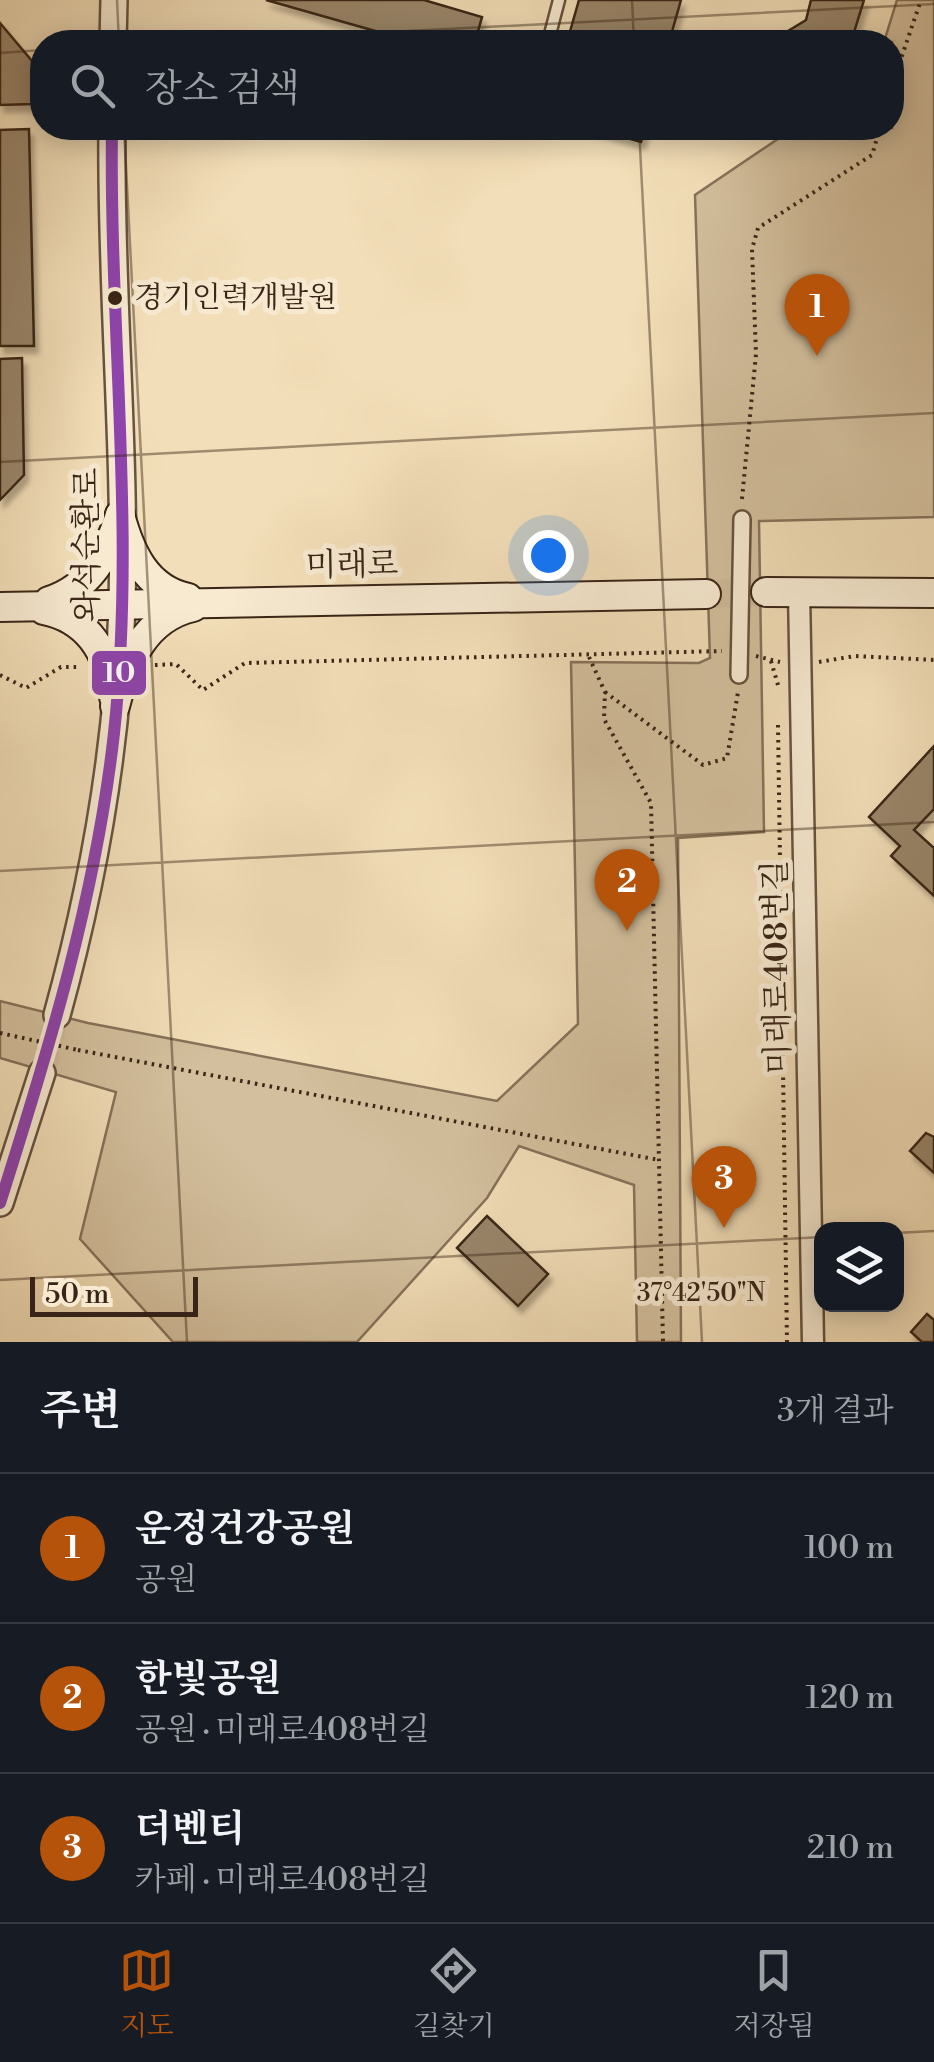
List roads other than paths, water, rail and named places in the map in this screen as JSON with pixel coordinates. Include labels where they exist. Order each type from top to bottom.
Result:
[{"type":"main road","points":[[120,515],[141,569],[181,597],[214,602]]},
{"type":"main road","points":[[14,607],[76,588],[96,570],[120,515]]},
{"type":"main road","points":[[766,592],[934,593]]},
{"type":"main road","name":"미래로","points":[[14,607],[706,594]]},
{"type":"main road","points":[[116,706],[118,666],[134,648],[182,609],[214,602]]},
{"type":"main road","points":[[14,607],[59,613],[84,627],[118,666]]},
{"type":"street","points":[[114,0],[114,30]]},
{"type":"street","name":"와석순환로","points":[[57,1015],[96,852],[116,706],[122,604],[112,140]]},
{"type":"street","points":[[739,675],[742,519]]},
{"type":"street","name":"미래로408번길","points":[[798,592],[813,1342]]},
{"type":"street","points":[[0,1203],[42,1073]]},
{"type":"lane","points":[[551,30],[560,0]]},
{"type":"tunnel","points":[[706,594],[766,592]]},
{"type":"tunnel","points":[[42,1073],[57,1015]]},
{"type":"place","name":"경기인력개발원","points":[[115,298]]},
{"type":"place","name":"운정건강공원","points":[[817,356]]},
{"type":"place","name":"한빛공원","points":[[627,931]]},
{"type":"place","name":"더벤티","points":[[724,1228]]}]
